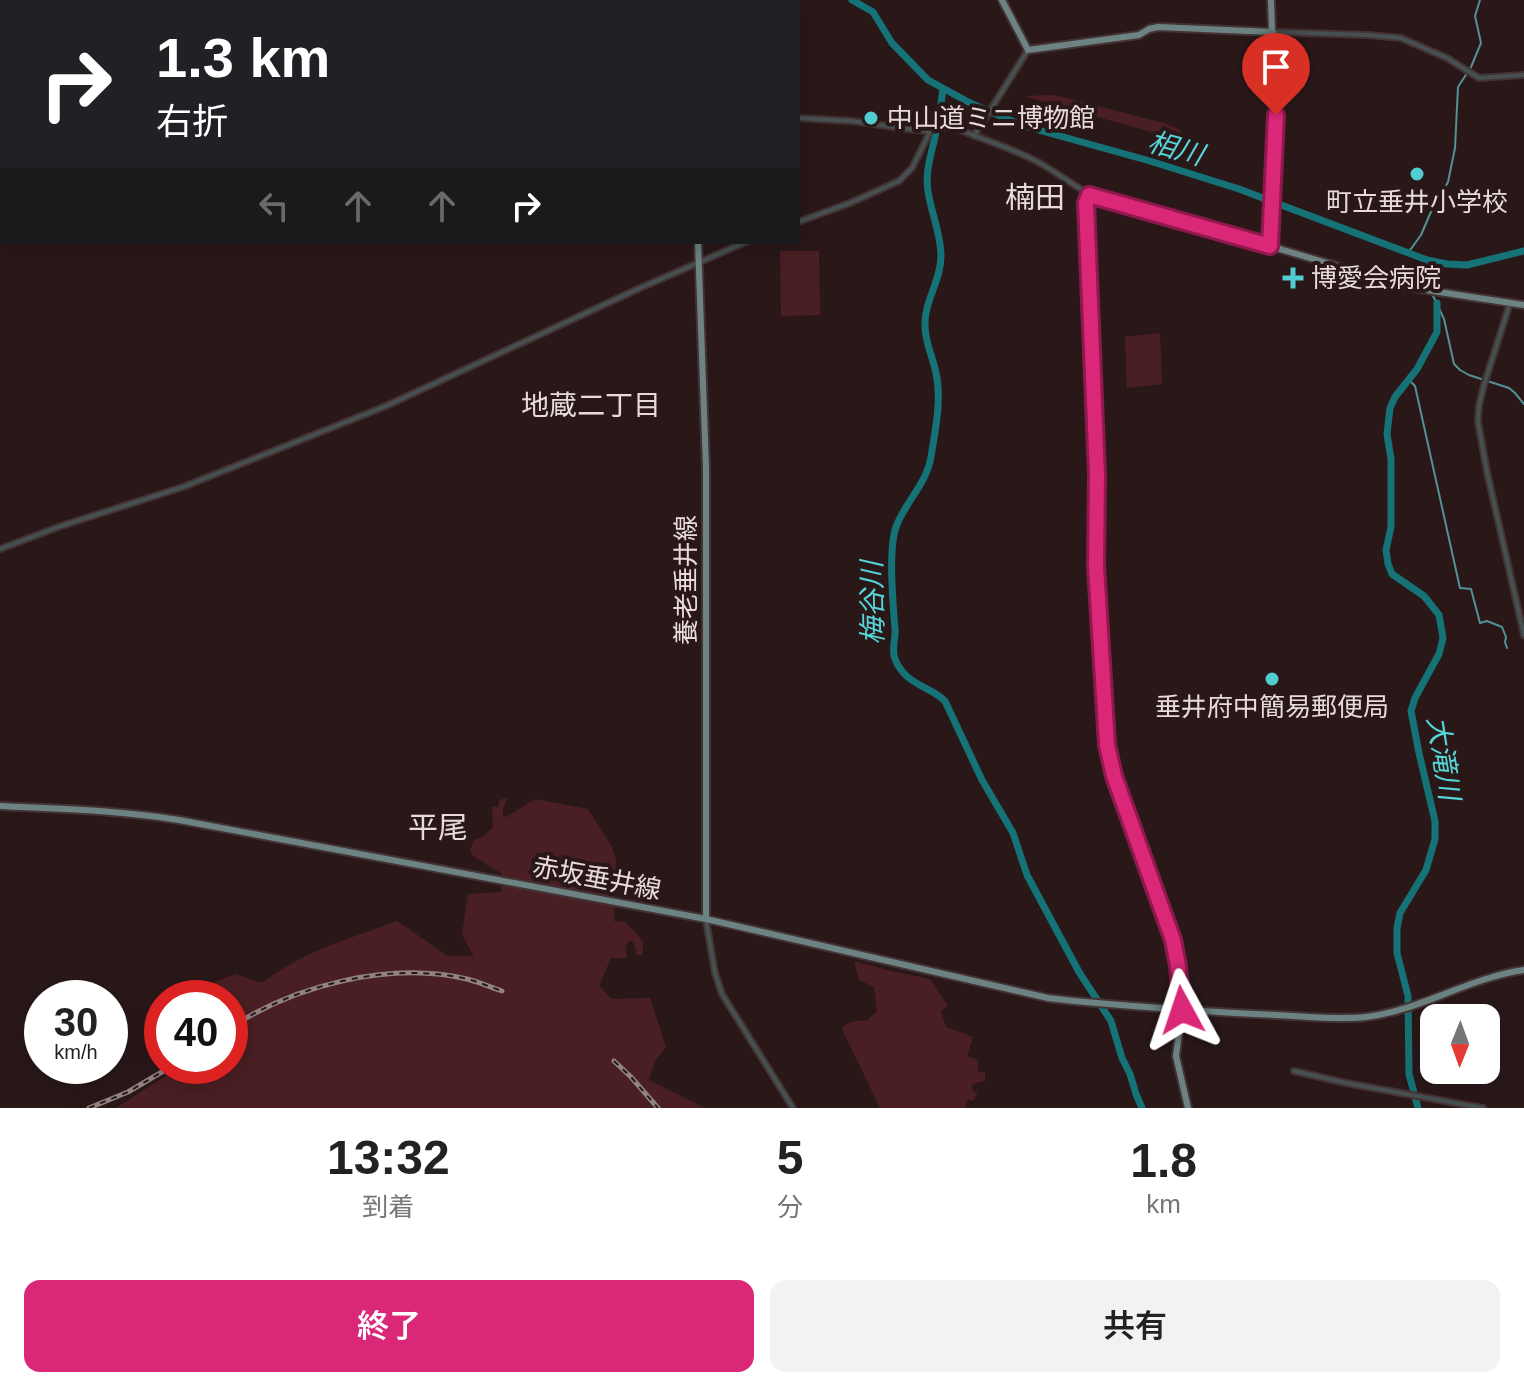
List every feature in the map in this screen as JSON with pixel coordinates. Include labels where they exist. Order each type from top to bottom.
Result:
[{"type":"main road","points":[[1002,0],[1028,50],[1139,35],[1158,27],[1273,32]]},
{"type":"main road","points":[[1271,0],[1277,92],[1270,244],[1407,287],[1524,305]]},
{"type":"main road","name":"養老垂井線","points":[[698,244],[706,466],[706,919]]},
{"type":"main road","name":"赤坂垂井線","points":[[0,806],[143,814],[706,919],[1048,998],[1093,1003],[1359,1017],[1403,1009],[1476,981],[1524,970]]},
{"type":"main road","points":[[1182,1010],[1176,1056],[1188,1108]]},
{"type":"street","points":[[1273,32],[1401,38],[1483,78],[1524,75]]},
{"type":"street","points":[[975,134],[1028,50]]},
{"type":"street","points":[[800,118],[931,131],[956,128],[1031,158],[1089,195],[1270,244]]},
{"type":"street","points":[[800,221],[899,181],[913,166],[931,131]]},
{"type":"street","points":[[1089,195],[1086,203],[1097,475],[1096,566],[1107,745],[1114,776],[1173,940],[1182,1010]]},
{"type":"street","points":[[0,549],[183,487],[386,406],[741,244]]},
{"type":"street","points":[[1510,302],[1479,405],[1479,431],[1524,635]]},
{"type":"street","points":[[706,919],[715,973],[722,994],[793,1108]]},
{"type":"street","points":[[1294,1071],[1483,1108]]},
{"type":"shaded area","points":[[1054,95],[1164,123],[1181,130],[1179,140],[1024,96]]},
{"type":"shaded area","points":[[780,251],[819,251],[820,315],[781,316]]},
{"type":"shaded area","points":[[1160,333],[1162,384],[1127,388],[1125,337]]},
{"type":"shaded area","points":[[507,798],[503,816],[507,817],[535,799],[588,809],[612,847],[616,860],[614,921],[625,922],[643,941],[643,955],[637,955],[633,941],[629,941],[626,945],[627,958],[611,958],[599,986],[612,999],[650,998],[666,1047],[655,1061],[649,1080],[705,1108],[116,1108],[153,1084],[248,1084],[248,980],[220,980],[235,974],[262,983],[310,954],[397,921],[448,956],[474,956],[462,935],[468,894],[501,892],[502,874],[472,855],[470,850],[474,840],[493,827],[492,807],[499,807],[499,800]]},
{"type":"shaded area","points":[[854,961],[930,979],[948,1006],[941,1011],[946,1027],[973,1037],[967,1056],[978,1060],[978,1071],[985,1073],[985,1081],[972,1084],[973,1091],[978,1092],[973,1101],[968,1099],[965,1108],[880,1108],[842,1029],[850,1022],[868,1020],[877,1011],[874,987],[859,980]]},
{"type":"waterway","name":"相川","points":[[852,0],[873,12],[892,43],[928,80],[970,103],[1024,126],[1239,189],[1427,260],[1467,265],[1524,251]]},
{"type":"waterway","points":[[1408,253],[1421,235],[1448,182],[1455,148],[1458,87],[1481,43],[1475,16],[1480,0]]},
{"type":"waterway","name":"梅谷川","points":[[943,89],[927,177],[941,256],[925,317],[926,338],[938,383],[937,415],[928,467],[900,518],[894,537],[894,655],[899,668],[911,680],[945,701],[982,780],[1013,833],[1027,875],[1079,972],[1111,1021],[1142,1108]]},
{"type":"waterway","points":[[1427,260],[1426,281],[1444,319],[1454,364],[1469,375],[1509,388],[1524,404]]},
{"type":"waterway","name":"大滝川","points":[[1418,1108],[1409,1074],[1408,996],[1397,953],[1397,928],[1400,913],[1426,870],[1435,839],[1435,821],[1411,711],[1439,654],[1443,638],[1439,615],[1424,596],[1392,574],[1388,564],[1391,459],[1387,434],[1390,408],[1395,397],[1417,369],[1437,332],[1437,303]]},
{"type":"waterway","points":[[1408,379],[1415,386],[1460,588],[1471,589],[1480,623],[1487,621],[1502,627],[1507,648]]},
{"type":"railway","points":[[248,1018],[313,989],[375,975],[437,974],[467,979],[502,991]]},
{"type":"railway","points":[[614,1061],[658,1108]]},
{"type":"railway","points":[[89,1108],[144,1083]]},
{"type":"place","name":"中山道ミニ博物館","points":[[871,118]]},
{"type":"place","name":"町立垂井小学校","points":[[1417,174]]},
{"type":"place","name":"博愛会病院","points":[[1293,278]]},
{"type":"place","name":"垂井府中簡易郵便局","points":[[1272,679]]},
{"type":"district","name":"楠田","points":[[1035,198]]},
{"type":"district","name":"地蔵二丁目","points":[[591,405]]},
{"type":"district","name":"平尾","points":[[438,828]]},
{"type":"route","points":[[1182,1010],[1173,940],[1114,776],[1107,745],[1096,566],[1097,475],[1086,203],[1089,195],[1270,246],[1276,115]]}]
